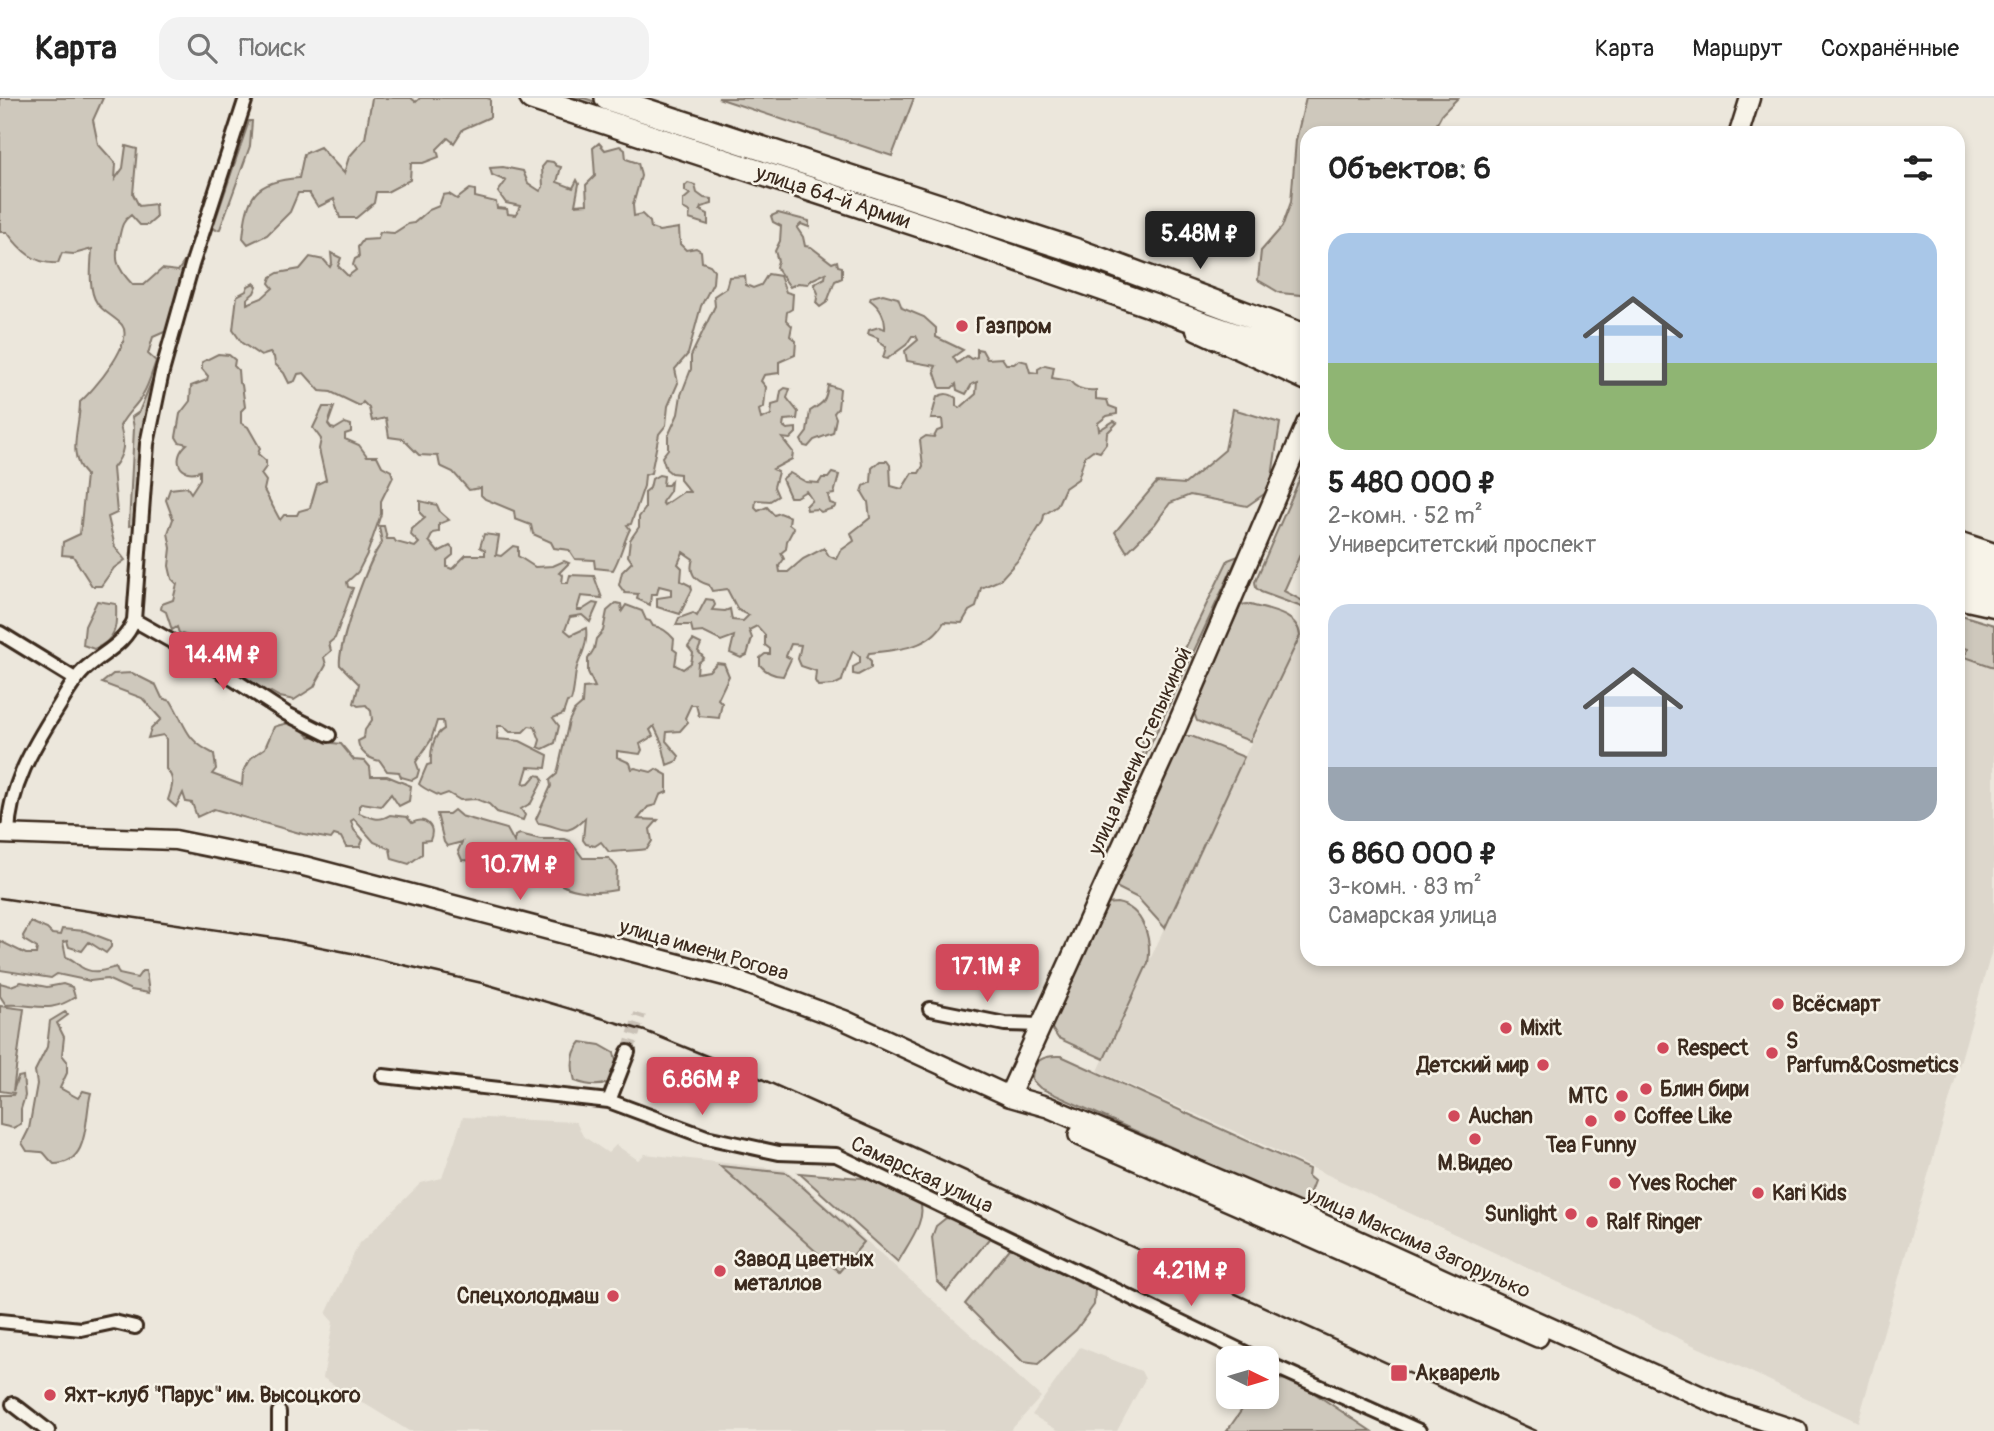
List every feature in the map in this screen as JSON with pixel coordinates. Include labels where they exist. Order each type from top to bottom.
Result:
[{"type":"highway","name":"улица 64-й Армии","points":[[532,98],[934,230],[1300,357]]},
{"type":"highway","name":"улица 64-й Армии","points":[[607,98],[1080,252],[1300,334]]},
{"type":"highway","points":[[1965,560],[1994,568]]},
{"type":"highway","points":[[1965,582],[1994,589]]},
{"type":"main road","points":[[1741,126],[1750,98]]},
{"type":"main road","points":[[1080,252],[1300,325]]},
{"type":"main road","points":[[1134,298],[1240,352],[1300,378]]},
{"type":"main road","name":"улица имени Степыкиной","points":[[1014,1098],[1041,1025],[1235,595],[1300,440]]},
{"type":"main road","points":[[1965,543],[1994,553]]},
{"type":"main road","points":[[1965,601],[1994,607]]},
{"type":"main road","name":"улица имени Рогова","points":[[4,834],[175,840],[304,866],[593,941],[726,976],[801,1002],[1014,1098]]},
{"type":"main road","name":"улица Максима Загорулько","points":[[1014,1098],[1036,1117],[1311,1235],[1722,1419],[1757,1431]]},
{"type":"main road","name":"улица Максима Загорулько","points":[[1014,1098],[1048,1107],[1304,1216],[1724,1407],[1797,1431]]},
{"type":"street","points":[[4,834],[13,794],[31,753],[75,679],[128,634],[134,620],[147,443],[159,384],[192,265],[246,98]]},
{"type":"street","points":[[134,620],[196,654],[287,714],[329,735]]},
{"type":"street","points":[[0,633],[75,679]]},
{"type":"street","points":[[930,1009],[1005,1024],[1041,1025]]},
{"type":"street","points":[[608,1101],[628,1052]]},
{"type":"street","name":"Самарская улица","points":[[383,1076],[608,1101],[704,1136],[779,1153],[836,1155],[1231,1346]]},
{"type":"street","points":[[0,1321],[81,1329],[114,1322],[135,1327]]},
{"type":"street","points":[[1279,1368],[1419,1431]]},
{"type":"street","points":[[13,1404],[48,1431]]},
{"type":"street","points":[[279,1412],[279,1431]]},
{"type":"shaded area","points":[[0,98],[103,98],[93,120],[98,144],[116,164],[115,179],[123,168],[126,146],[137,149],[133,194],[139,206],[155,204],[156,218],[148,225],[140,225],[131,215],[123,223],[117,250],[119,267],[133,285],[144,285],[162,269],[178,271],[190,253],[169,330],[153,337],[148,354],[156,361],[149,382],[141,398],[120,426],[123,448],[113,468],[117,513],[108,517],[115,547],[125,560],[114,568],[101,586],[92,586],[73,556],[62,555],[63,542],[80,534],[86,475],[80,467],[75,450],[80,402],[111,366],[123,343],[124,333],[122,325],[102,309],[94,298],[91,277],[92,249],[74,254],[62,253],[58,263],[42,262],[17,245],[7,232],[0,232]]},
{"type":"shaded area","points":[[372,98],[411,98],[416,102],[420,98],[487,98],[490,99],[490,117],[463,129],[454,143],[448,138],[437,149],[439,157],[423,163],[411,163],[410,180],[387,192],[376,192],[374,203],[356,218],[340,218],[334,199],[318,207],[309,193],[298,193],[290,212],[267,235],[248,244],[243,238],[251,201],[263,187],[299,178],[304,154],[320,147],[344,173],[349,157],[365,139]]},
{"type":"shaded area","points":[[566,98],[584,98],[1129,280],[1138,287],[1126,287]]},
{"type":"shaded area","points":[[718,98],[914,98],[892,156]]},
{"type":"shaded area","points":[[1306,98],[1458,98],[1442,114],[1436,126],[1300,126],[1300,295],[1280,293],[1258,280],[1261,251],[1282,227],[1291,202],[1296,140]]},
{"type":"shaded area","points":[[249,121],[252,121],[250,146],[220,229],[216,230],[213,227]]},
{"type":"shaded area","points":[[599,143],[605,150],[620,146],[625,150],[626,159],[638,163],[641,176],[633,205],[634,216],[642,214],[650,222],[651,228],[659,231],[679,228],[680,244],[686,250],[696,248],[701,251],[702,262],[714,270],[713,283],[701,306],[688,354],[675,369],[678,383],[668,406],[666,425],[659,434],[651,473],[645,475],[631,524],[627,525],[630,529],[613,570],[595,568],[594,560],[575,559],[569,550],[554,548],[551,542],[533,534],[531,525],[515,519],[514,511],[485,499],[481,495],[481,488],[469,490],[453,472],[440,466],[438,456],[419,455],[403,439],[389,437],[386,418],[372,421],[369,408],[363,402],[360,406],[331,392],[320,391],[304,373],[298,374],[295,381],[289,383],[270,353],[261,356],[242,343],[233,330],[237,296],[246,291],[248,286],[254,283],[257,286],[247,299],[247,304],[262,298],[273,288],[269,283],[271,277],[300,269],[310,257],[324,260],[330,267],[331,253],[341,258],[338,266],[348,276],[356,270],[353,265],[359,257],[358,247],[363,240],[378,239],[380,232],[394,233],[414,223],[429,210],[439,206],[443,195],[449,194],[457,199],[470,189],[475,190],[475,197],[496,202],[497,208],[507,209],[508,214],[516,215],[520,206],[506,203],[498,192],[506,181],[492,175],[490,168],[503,167],[523,171],[528,183],[540,191],[543,187],[542,167],[547,161],[553,162],[561,167],[557,182],[573,188],[577,180],[579,184],[575,205],[587,204],[586,185],[595,176],[593,148]]},
{"type":"shaded area","points":[[688,183],[695,185],[697,193],[704,198],[712,199],[712,204],[701,207],[700,210],[708,214],[708,225],[689,219],[690,212],[683,208],[683,200],[690,194],[685,191]]},
{"type":"shaded area","points":[[778,213],[809,221],[809,227],[801,224],[797,228],[805,246],[811,247],[832,263],[837,261],[838,266],[842,267],[842,278],[835,281],[827,302],[820,307],[816,303],[818,293],[814,284],[825,278],[826,273],[808,284],[798,283],[790,287],[776,267],[778,261],[775,251],[780,241],[781,226],[773,222],[771,216]]},
{"type":"shaded area","points":[[768,274],[780,276],[786,292],[793,294],[792,309],[787,312],[786,320],[792,326],[790,336],[796,341],[795,355],[779,362],[779,373],[764,375],[761,381],[766,387],[764,407],[759,410],[761,419],[771,415],[772,405],[779,403],[781,391],[785,388],[790,389],[787,398],[798,412],[797,419],[784,420],[783,426],[787,429],[796,428],[796,433],[790,439],[782,438],[793,452],[792,459],[773,469],[778,472],[774,487],[778,496],[770,501],[756,500],[755,508],[758,511],[767,507],[774,515],[780,513],[790,517],[789,524],[794,528],[786,549],[781,553],[784,559],[779,566],[780,572],[788,572],[803,559],[824,548],[829,556],[836,559],[840,551],[854,541],[851,533],[870,518],[868,502],[862,492],[864,486],[871,482],[872,468],[880,461],[887,461],[890,465],[891,486],[902,489],[912,473],[919,473],[923,466],[920,440],[926,436],[934,437],[937,431],[943,429],[942,419],[931,419],[937,397],[951,395],[956,398],[956,406],[960,408],[976,394],[977,382],[972,384],[966,394],[957,390],[956,384],[952,388],[940,388],[934,370],[936,366],[907,361],[905,351],[918,340],[916,336],[912,336],[906,345],[887,359],[883,358],[886,347],[878,338],[868,334],[869,330],[879,327],[885,329],[882,313],[870,300],[871,297],[883,294],[898,298],[902,308],[924,317],[936,328],[936,337],[963,350],[953,357],[957,363],[967,356],[971,359],[977,357],[977,349],[982,350],[987,359],[1002,358],[1006,364],[1014,364],[1019,360],[1027,362],[1030,372],[1038,373],[1038,369],[1045,365],[1054,367],[1052,378],[1070,381],[1082,389],[1096,390],[1096,399],[1107,400],[1109,406],[1117,409],[1117,414],[1107,416],[1098,423],[1099,430],[1114,421],[1117,423],[1107,433],[1106,444],[1100,452],[1093,450],[1085,456],[1078,479],[1065,488],[1057,506],[1044,515],[1020,558],[1000,580],[981,588],[976,607],[969,611],[962,623],[944,622],[938,631],[921,643],[869,653],[867,657],[871,661],[871,668],[858,675],[853,674],[853,667],[860,663],[860,657],[853,651],[842,681],[834,685],[818,686],[815,681],[816,671],[801,666],[798,659],[801,645],[791,644],[786,656],[791,659],[783,676],[765,670],[760,665],[760,658],[770,654],[770,649],[765,645],[765,635],[757,626],[749,630],[752,638],[747,655],[741,658],[730,653],[734,636],[721,641],[703,632],[693,633],[691,625],[676,625],[679,618],[693,613],[697,616],[706,599],[713,600],[715,605],[712,610],[730,609],[732,620],[743,621],[749,615],[738,610],[727,589],[712,591],[709,585],[696,579],[691,568],[693,559],[683,552],[678,564],[682,568],[681,581],[691,586],[692,590],[680,614],[657,607],[657,598],[671,596],[671,589],[659,586],[657,594],[651,594],[650,605],[637,599],[638,594],[625,593],[619,585],[622,572],[632,562],[628,556],[630,540],[639,527],[639,517],[645,509],[645,492],[650,488],[652,479],[659,475],[664,476],[663,485],[668,485],[671,481],[670,491],[662,502],[664,505],[683,492],[690,492],[680,480],[680,474],[666,469],[662,457],[668,449],[668,436],[678,414],[681,395],[691,369],[691,356],[715,306],[714,296],[726,288],[729,277],[745,276],[746,285],[753,288],[761,285]]},
{"type":"shaded area","points":[[218,354],[229,355],[235,360],[234,366],[238,370],[245,407],[241,411],[241,423],[248,427],[260,448],[258,454],[266,461],[266,467],[261,474],[266,481],[264,490],[280,520],[284,515],[297,515],[299,511],[310,508],[317,484],[326,480],[319,449],[321,439],[313,428],[323,407],[334,407],[328,424],[331,428],[335,429],[345,423],[351,425],[351,432],[345,434],[345,439],[359,445],[367,456],[377,456],[393,477],[381,501],[381,514],[367,554],[358,572],[347,582],[348,587],[353,588],[335,638],[329,643],[331,651],[324,657],[326,665],[314,687],[294,700],[271,692],[265,694],[238,678],[241,671],[253,669],[203,648],[200,640],[179,633],[177,627],[172,630],[166,612],[161,609],[162,604],[173,600],[177,584],[172,579],[169,566],[171,548],[168,533],[173,519],[166,500],[170,489],[187,487],[191,493],[200,479],[200,471],[187,472],[180,465],[179,455],[187,444],[179,442],[176,437],[180,414],[190,401],[191,386],[207,380],[202,362]]},
{"type":"shaded area","points":[[155,373],[140,445],[133,525],[129,526],[134,428],[132,417],[139,412]]},
{"type":"shaded area","points":[[828,385],[840,389],[838,408],[834,413],[836,418],[833,433],[814,440],[808,447],[804,446],[801,440],[807,432],[810,411],[823,401]]},
{"type":"shaded area","points":[[1233,409],[1280,423],[1270,490],[1247,506],[1190,495],[1170,503],[1155,524],[1127,552],[1115,532],[1157,482],[1185,484],[1225,450]]},
{"type":"shaded area","points":[[790,473],[806,482],[819,483],[822,478],[828,478],[832,473],[839,475],[834,494],[828,495],[830,503],[836,505],[834,508],[821,512],[817,509],[807,510],[806,506],[812,500],[806,491],[796,497],[790,497],[782,479]]},
{"type":"shaded area","points":[[1300,478],[1300,555],[1284,591],[1300,599],[1300,606],[1261,592],[1256,588],[1255,582]]},
{"type":"shaded area","points":[[420,501],[437,505],[449,520],[439,524],[439,532],[433,533],[429,541],[438,552],[450,546],[453,549],[453,555],[447,560],[447,567],[452,569],[466,555],[485,555],[485,550],[480,547],[484,534],[499,536],[496,555],[501,556],[513,546],[518,547],[518,556],[535,567],[553,566],[564,561],[569,563],[559,573],[563,575],[562,583],[568,583],[570,575],[594,576],[602,598],[581,596],[577,610],[593,603],[598,604],[590,622],[582,615],[570,617],[565,630],[571,635],[586,628],[586,639],[576,671],[571,701],[567,702],[563,714],[553,718],[559,726],[555,743],[543,749],[538,747],[540,740],[535,727],[529,726],[523,732],[510,732],[503,726],[498,726],[497,739],[520,741],[548,755],[546,768],[528,767],[523,784],[529,783],[536,775],[543,780],[531,803],[521,809],[525,815],[523,820],[497,812],[489,804],[476,799],[460,800],[448,793],[440,796],[419,784],[427,765],[431,764],[433,744],[444,729],[443,721],[437,721],[431,740],[416,762],[419,770],[417,777],[412,780],[401,777],[399,772],[387,771],[380,761],[365,754],[359,745],[358,741],[364,738],[365,730],[372,720],[371,711],[366,705],[358,706],[354,703],[359,684],[340,665],[343,641],[362,583],[382,543],[379,526],[384,526],[387,539],[415,547],[419,543],[411,535],[412,529],[425,518],[420,513]]},
{"type":"shaded area","points":[[1238,556],[1143,761],[1142,737],[1228,560]]},
{"type":"shaded area","points":[[97,601],[116,604],[116,619],[111,637],[94,649],[83,645],[85,626]]},
{"type":"shaded area","points":[[616,603],[621,604],[622,611],[626,605],[642,611],[653,626],[672,636],[673,649],[677,652],[675,665],[683,669],[691,663],[693,653],[688,647],[693,640],[701,644],[698,651],[704,658],[698,663],[697,673],[709,671],[717,663],[724,664],[729,676],[718,699],[722,703],[719,718],[699,716],[696,705],[691,705],[685,718],[688,722],[680,731],[667,732],[666,741],[679,756],[677,761],[667,765],[662,743],[654,726],[650,730],[653,736],[640,744],[640,754],[617,751],[617,757],[630,763],[632,769],[651,772],[656,769],[667,775],[667,792],[660,795],[656,805],[648,807],[638,819],[658,820],[650,829],[652,841],[647,849],[609,852],[601,842],[595,846],[586,844],[583,840],[585,818],[567,830],[538,823],[536,819],[551,786],[550,780],[557,774],[569,721],[574,711],[582,704],[583,688],[595,687],[588,672],[588,659],[596,639],[603,631],[607,611]]},
{"type":"shaded area","points":[[1247,604],[1288,617],[1298,628],[1300,636],[1250,741],[1197,721],[1193,710],[1241,605]]},
{"type":"shaded area","points":[[1965,616],[1994,625],[1994,667],[1965,657],[1968,649],[1965,648]]},
{"type":"shaded area","points":[[1300,638],[1300,966],[1965,966],[1965,650],[1994,659],[1994,943],[1858,1422],[1238,1133],[1098,1071]]},
{"type":"shaded area","points":[[132,673],[156,685],[162,698],[171,701],[191,737],[214,754],[216,769],[212,774],[242,785],[243,773],[251,758],[265,748],[274,727],[291,723],[310,737],[324,734],[333,743],[341,744],[354,760],[365,761],[370,767],[371,776],[387,776],[411,786],[409,801],[399,806],[391,794],[381,806],[362,803],[359,813],[375,818],[390,815],[407,817],[412,823],[425,822],[432,830],[430,840],[422,841],[422,854],[409,864],[392,859],[390,849],[374,842],[354,819],[351,821],[354,830],[363,840],[360,847],[346,847],[341,837],[334,835],[331,839],[303,834],[214,809],[197,817],[192,803],[186,802],[183,793],[176,807],[168,800],[172,783],[166,769],[166,739],[163,735],[148,738],[151,729],[161,719],[142,698],[102,683],[113,674]]},
{"type":"shaded area","points":[[1184,736],[1191,736],[1244,757],[1165,928],[1138,898],[1116,887],[1115,881]]},
{"type":"shaded area","points":[[454,810],[461,816],[507,829],[514,842],[515,836],[520,834],[540,839],[565,839],[570,841],[583,858],[609,858],[617,868],[616,890],[583,891],[566,887],[553,878],[537,879],[514,873],[495,880],[488,878],[476,861],[462,860],[458,851],[462,842],[447,846],[444,842],[437,814],[449,814]]},
{"type":"shaded area","points":[[1117,903],[1134,911],[1140,918],[1147,935],[1149,954],[1148,963],[1104,1059],[1058,1038],[1051,1027],[1106,904]]},
{"type":"shaded area","points":[[31,922],[52,934],[60,935],[62,929],[85,931],[111,941],[111,947],[106,953],[89,942],[82,951],[69,947],[67,941],[63,942],[66,957],[90,971],[116,967],[119,974],[137,978],[142,971],[146,971],[149,993],[131,990],[107,979],[90,981],[57,974],[51,978],[0,970],[0,941],[26,954],[36,954],[37,948],[24,940],[23,936]]},
{"type":"shaded area","points":[[21,982],[47,987],[63,984],[72,987],[75,997],[49,1007],[6,1005],[0,996],[0,983],[11,986]]},
{"type":"shaded area","points":[[0,1006],[24,1009],[13,1091],[18,1077],[23,1076],[25,1096],[21,1109],[21,1124],[13,1128],[0,1125],[0,1095],[14,1093],[0,1091]]},
{"type":"shaded area","points":[[65,1012],[68,1015],[57,1023],[64,1037],[62,1055],[67,1061],[67,1073],[60,1088],[78,1098],[83,1091],[91,1093],[80,1148],[66,1162],[54,1164],[44,1153],[27,1151],[22,1143],[29,1129],[37,1084],[35,1071],[47,1047],[50,1021]]},
{"type":"shaded area","points":[[581,1042],[600,1045],[614,1053],[616,1073],[608,1083],[593,1085],[575,1081],[573,1060]]},
{"type":"shaded area","points":[[1061,1056],[1309,1169],[1308,1176],[1314,1181],[1304,1207],[1040,1088],[1032,1080],[1036,1063],[1044,1058]]},
{"type":"shaded area","points":[[463,1117],[576,1122],[583,1136],[608,1153],[616,1145],[638,1160],[645,1154],[787,1170],[1041,1397],[1010,1431],[409,1431],[323,1378],[333,1322],[326,1314],[358,1245],[421,1183],[442,1178]]},
{"type":"shaded area","points":[[720,1166],[787,1173],[864,1242],[839,1272]]},
{"type":"shaded area","points":[[799,1173],[873,1179],[919,1200],[919,1223],[898,1262]]},
{"type":"shaded area","points":[[946,1218],[961,1219],[992,1235],[947,1291],[937,1281],[932,1237],[936,1226]]},
{"type":"shaded area","points":[[1012,1246],[1095,1289],[1094,1305],[1076,1330],[1038,1364],[1023,1362],[965,1304]]},
{"type":"shaded area","points":[[1080,1347],[1141,1371],[1145,1379],[1117,1431],[1059,1431],[1032,1415]]},
{"type":"shaded area","points":[[1293,1379],[1371,1431],[1227,1431],[1243,1409],[1279,1409],[1279,1380]]},
{"type":"tunnel","points":[[628,1052],[640,1014]]},
{"type":"railway","points":[[0,898],[280,939],[351,953],[482,983],[645,1031],[739,1069],[896,1139],[1536,1431]]},
{"type":"place","name":"Газпром","points":[[962,326]]},
{"type":"place","name":"Всёсмарт","points":[[1778,1004]]},
{"type":"place","name":"Mixit","points":[[1506,1028]]},
{"type":"place","name":"Respect","points":[[1663,1048]]},
{"type":"place","name":"S Parfum&Cosmetics","points":[[1772,1053]]},
{"type":"place","name":"Детский мир","points":[[1543,1065]]},
{"type":"place","name":"Блин бири","points":[[1646,1089]]},
{"type":"place","name":"МТС","points":[[1622,1096]]},
{"type":"place","name":"Auchan","points":[[1454,1116]]},
{"type":"place","name":"Coffee Like","points":[[1620,1116]]},
{"type":"place","name":"Tea Funny","points":[[1591,1121]]},
{"type":"place","name":"М.Видео","points":[[1475,1139]]},
{"type":"place","name":"Yves Rocher","points":[[1615,1183]]},
{"type":"place","name":"Kari Kids","points":[[1758,1193]]},
{"type":"place","name":"Sunlight","points":[[1571,1214]]},
{"type":"place","name":"Ralf Ringer","points":[[1592,1222]]},
{"type":"place","name":"Завод цветных металлов","points":[[720,1271]]},
{"type":"place","name":"Спецхолодмаш","points":[[613,1296]]},
{"type":"place","name":"Акварель","points":[[1399,1373]]},
{"type":"place","name":"Яхт-клуб \"Парус\" им. Высоцкого","points":[[50,1395]]}]
